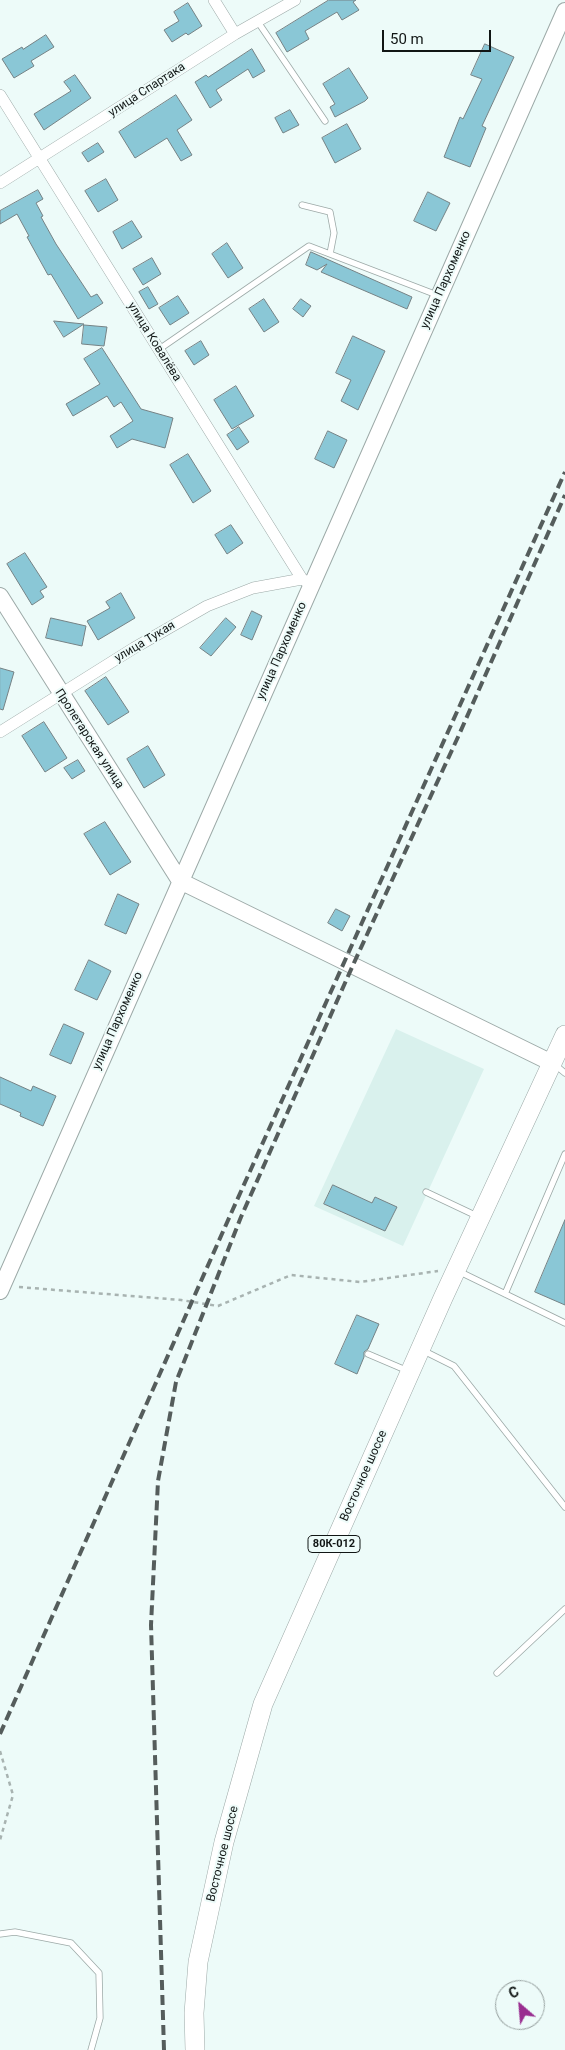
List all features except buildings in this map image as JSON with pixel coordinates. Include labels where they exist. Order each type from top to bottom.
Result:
[{"type":"main road","name":"улица Пархоменко","points":[[1,1287],[180,881],[307,582],[439,295],[565,11]]},
{"type":"main road","name":"Пролетарская улица","points":[[0,596],[180,881]]},
{"type":"main road","points":[[180,881],[559,1068]]},
{"type":"main road","name":"Восточное шоссе","points":[[195,2050],[194,2013],[198,1962],[224,1842],[263,1704],[480,1217],[559,1068],[565,1035]]},
{"type":"street","points":[[214,0],[235,34]]},
{"type":"street","name":"улица Спартака","points":[[0,183],[235,34],[295,0]]},
{"type":"street","name":"улица Ковалёва","points":[[0,95],[158,350],[307,582]]},
{"type":"street","name":"улица Тукая","points":[[0,732],[148,639],[207,606],[253,588],[307,582]]},
{"type":"lane","points":[[258,22],[325,121]]},
{"type":"lane","points":[[302,205],[330,212],[334,233],[330,254]]},
{"type":"lane","points":[[158,350],[309,246],[439,295]]},
{"type":"lane","points":[[504,1294],[565,1154]]},
{"type":"lane","points":[[426,1192],[480,1217]]},
{"type":"lane","points":[[456,1270],[565,1323]]},
{"type":"lane","points":[[420,1349],[454,1366],[565,1507]]},
{"type":"lane","points":[[368,1354],[410,1372]]},
{"type":"lane","points":[[497,1672],[565,1609]]},
{"type":"lane","points":[[0,1934],[14,1932],[70,1943],[99,1973],[100,2018],[91,2050]]},
{"type":"path","points":[[1,1287],[181,1300],[218,1306],[291,1275],[360,1282],[425,1271],[456,1270]]},
{"type":"path","points":[[0,1752],[13,1795],[0,1840]]},
{"type":"shaded area","points":[[396,1029],[484,1069],[403,1246],[314,1206]]},
{"type":"railway","points":[[0,1734],[233,1209],[565,472]]},
{"type":"railway","points":[[164,2050],[151,1625],[158,1481],[176,1382],[241,1217],[565,495]]}]
